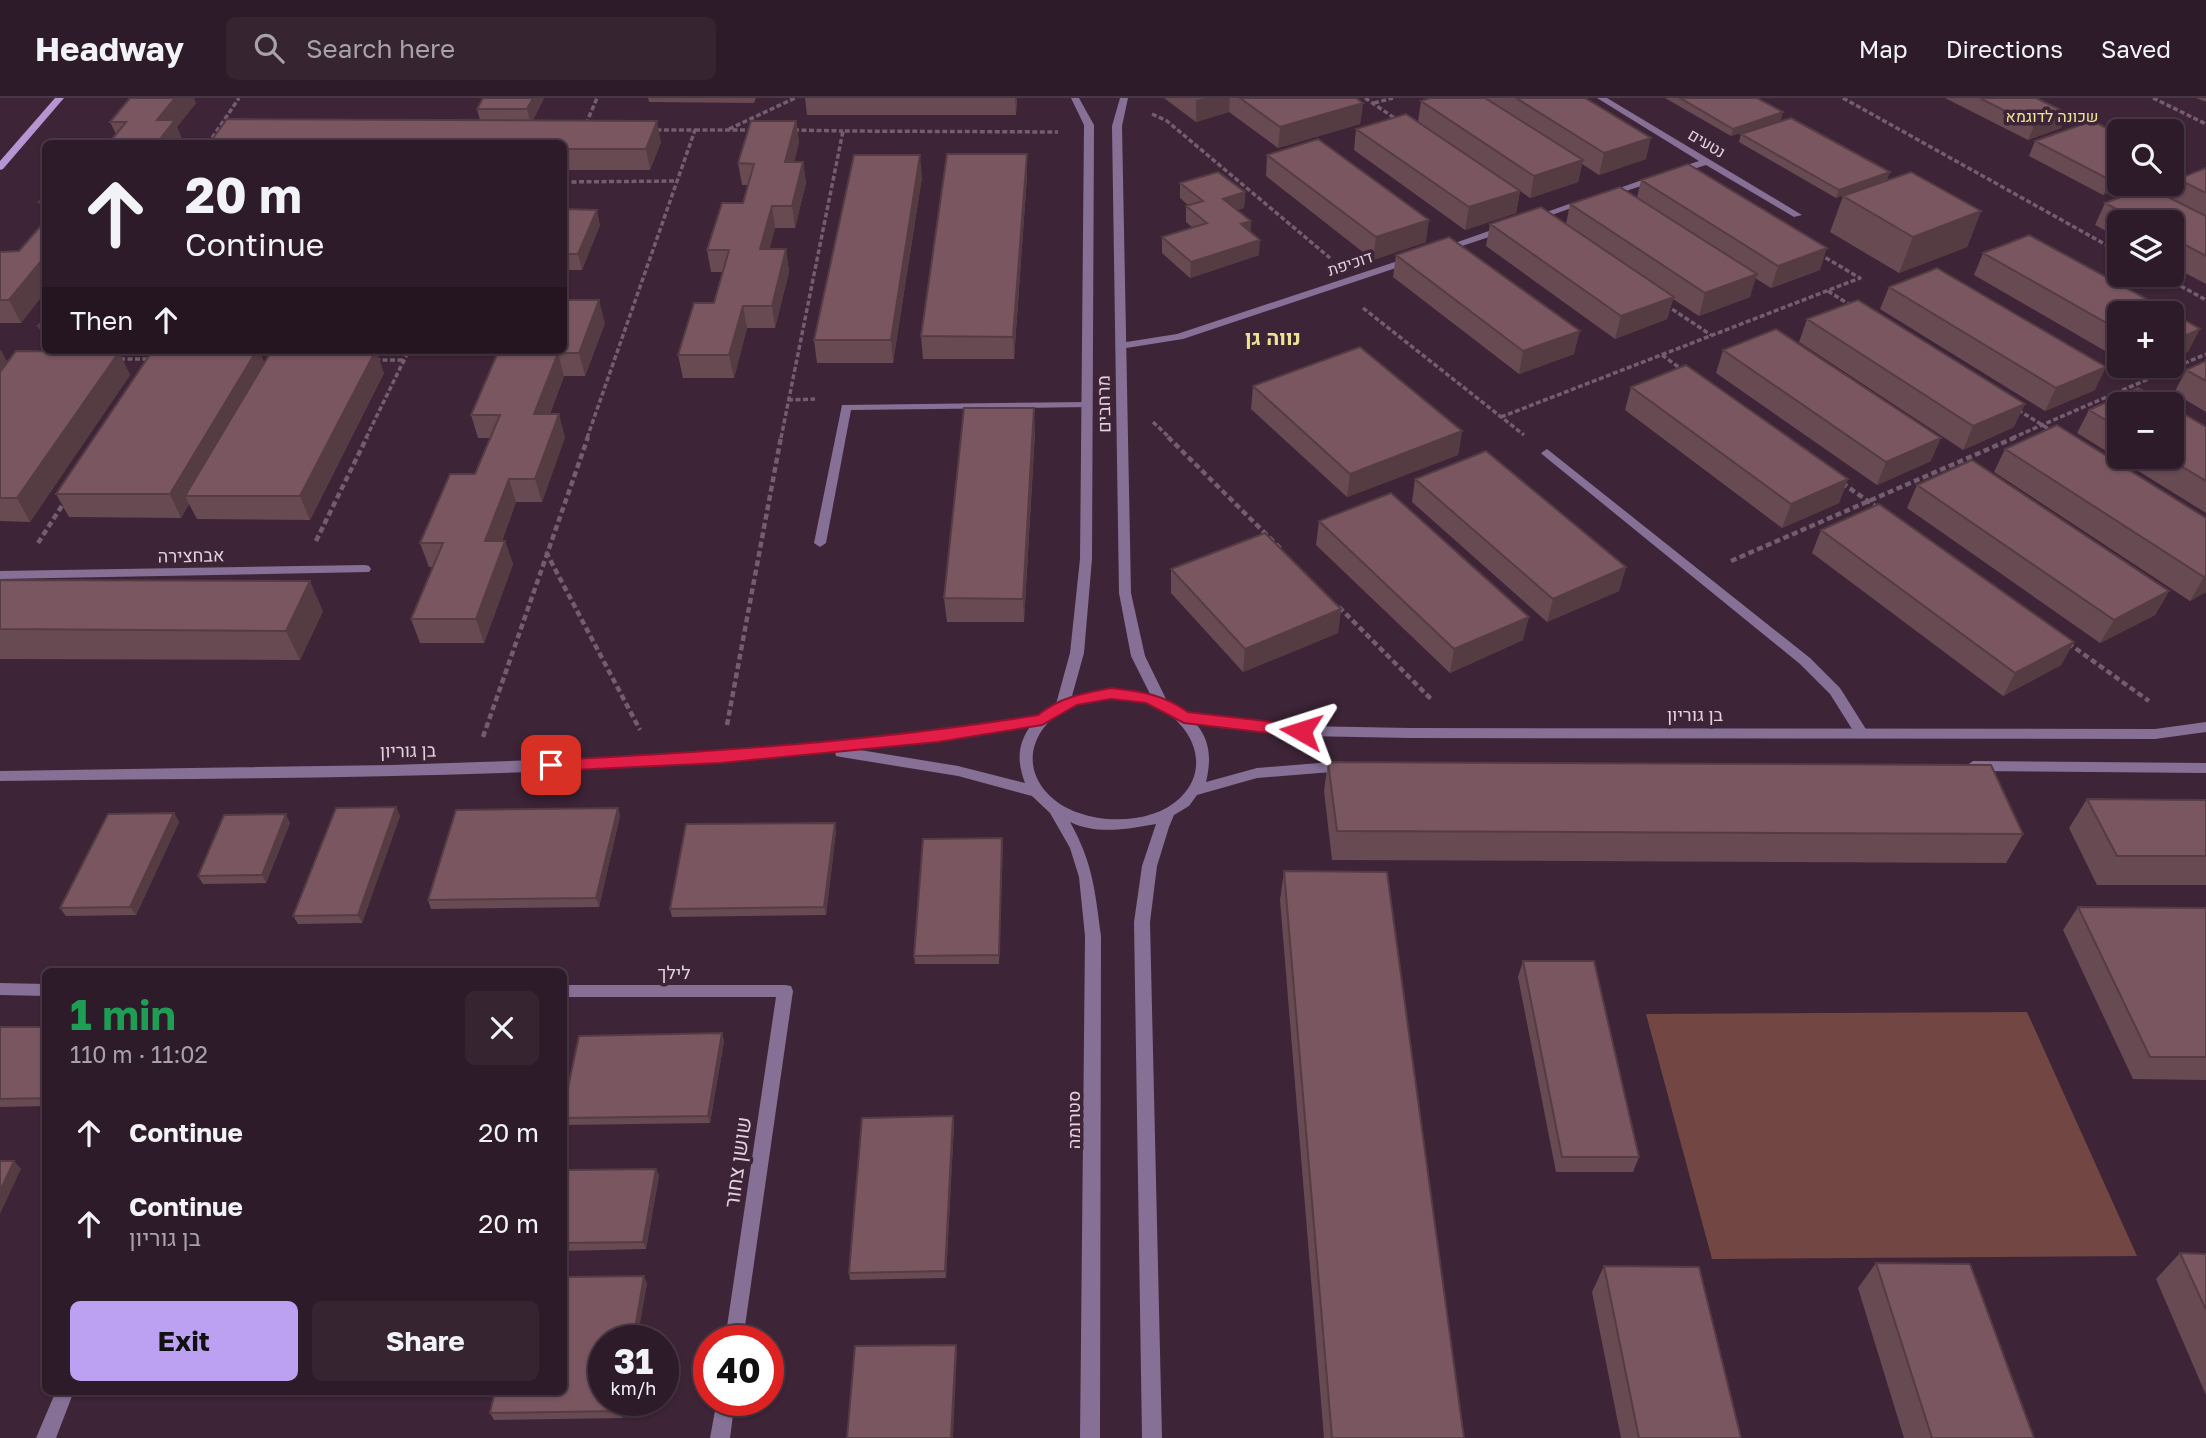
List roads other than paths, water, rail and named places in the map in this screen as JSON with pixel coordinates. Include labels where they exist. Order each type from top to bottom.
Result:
[{"type":"main road","points":[[0,167],[60,98]]},
{"type":"street","name":"מרחבים","points":[[1063,704],[1072,678],[1082,615],[1086,559],[1088,132],[1087,117],[1075,98]]},
{"type":"street","name":"נטעים","points":[[1601,98],[1797,215]]},
{"type":"street","name":"מרחבים","points":[[1122,103],[1117,126],[1125,593],[1138,656],[1161,702]]},
{"type":"street","points":[[1526,222],[1707,161]]},
{"type":"street","points":[[1433,252],[1512,226]]},
{"type":"street","name":"דוכיפת","points":[[1120,346],[1179,337],[1420,257]]},
{"type":"street","points":[[820,543],[846,407],[1087,405]]},
{"type":"street","points":[[1546,453],[1804,661],[1835,691],[1862,734]]},
{"type":"street","name":"אבחצירה","points":[[0,575],[365,569]]},
{"type":"street","points":[[1111,693],[1161,702],[1184,718],[1197,732],[1205,754],[1204,771],[1194,791],[1168,813],[1137,824],[1085,822],[1055,809],[1035,791],[1024,759],[1027,741],[1042,719],[1063,704],[1111,693]]},
{"type":"street","name":"בן גוריון","points":[[1184,718],[1301,731],[1465,733],[2155,734],[2199,729]]},
{"type":"street","name":"בן גוריון","points":[[0,776],[657,762],[938,736],[1042,719]]},
{"type":"street","name":"בן גוריון","points":[[816,748],[895,759],[1035,791]]},
{"type":"street","points":[[1194,791],[1257,773],[1323,766],[1363,766]]},
{"type":"street","points":[[1962,766],[2206,768]]},
{"type":"street","name":"סטרומה","points":[[1055,809],[1077,848],[1086,877],[1093,936],[1090,1438]]},
{"type":"street","points":[[1152,1438],[1142,922],[1145,878],[1168,813]]},
{"type":"street","points":[[0,989],[42,990]]},
{"type":"street","name":"לילך","points":[[567,991],[785,991]]},
{"type":"street","name":"שושן צחור","points":[[736,1325],[785,991]]},
{"type":"street","points":[[47,1438],[63,1395]]},
{"type":"street","points":[[720,1438],[723,1416]]},
{"type":"district","name":"שכונה לדוגמא","points":[[2052,116]]},
{"type":"district","name":"נווה גן","points":[[1273,337]]}]
